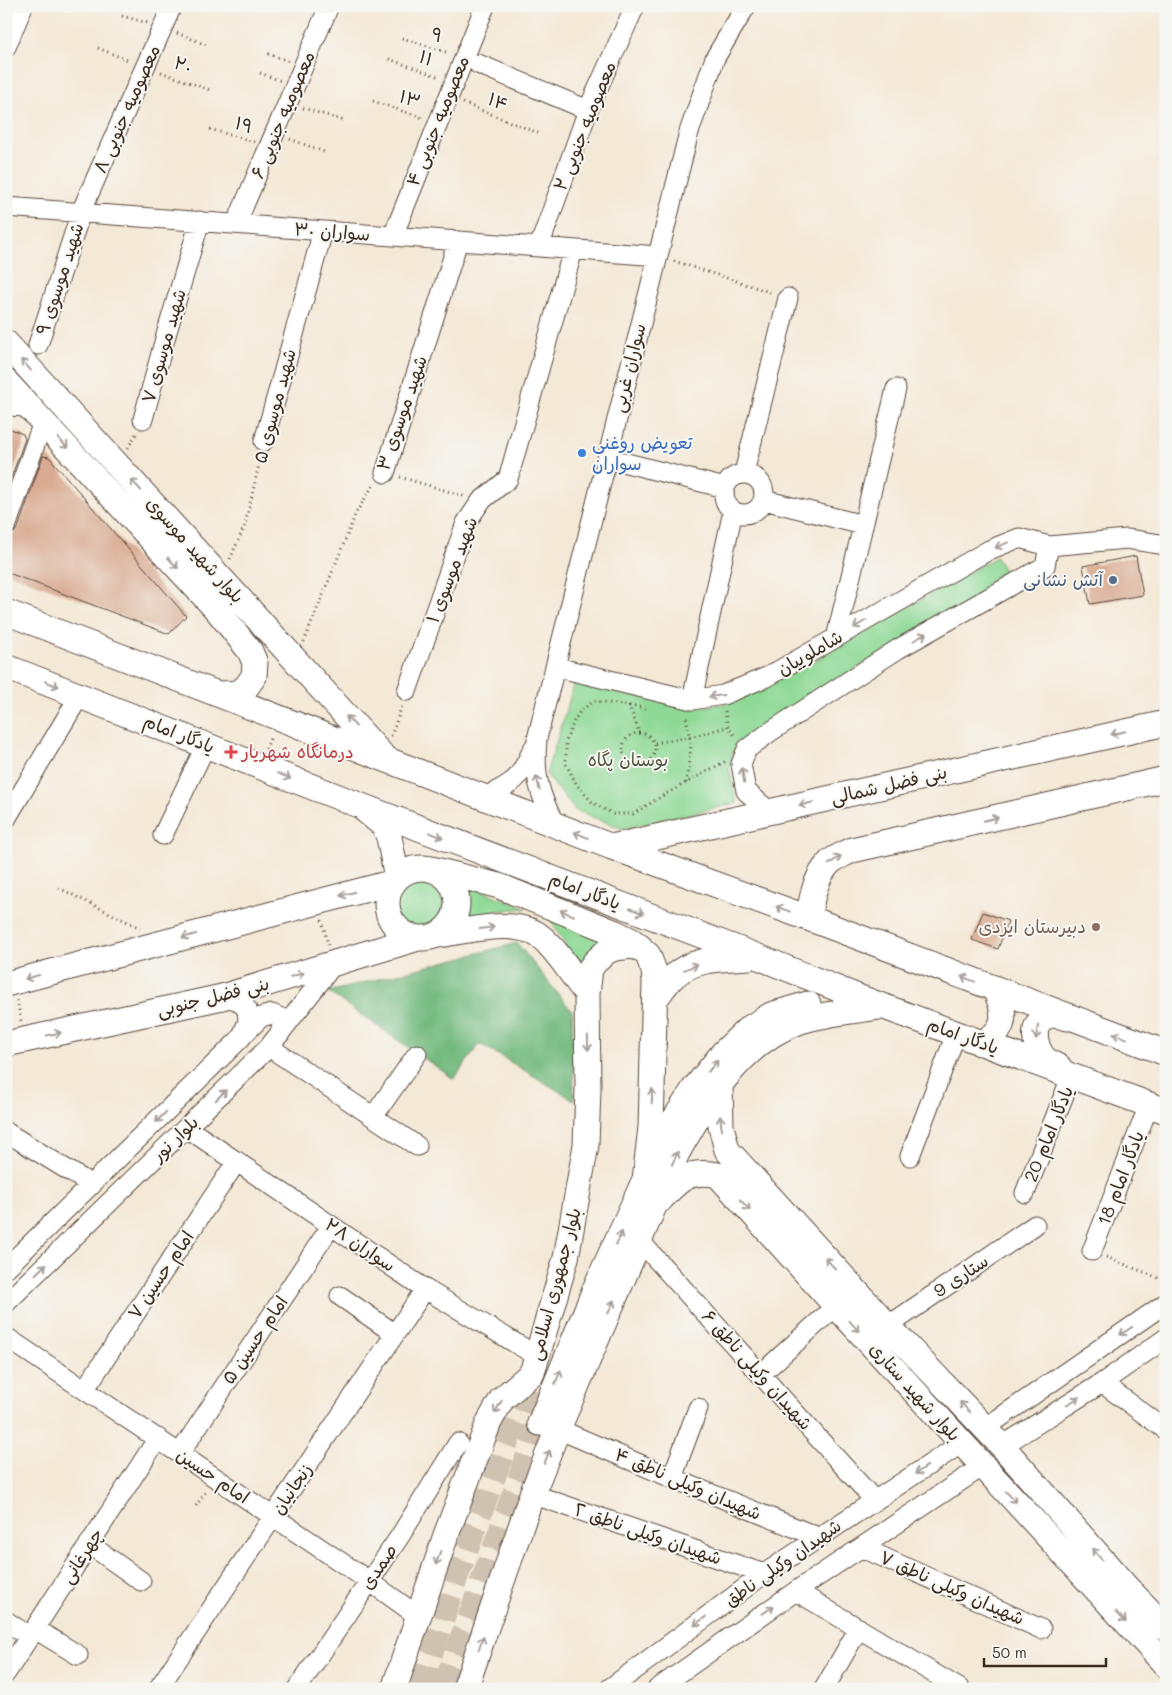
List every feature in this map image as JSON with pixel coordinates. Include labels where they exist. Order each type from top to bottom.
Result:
[{"type":"main road","name":"بلوار شهید موسوی","points":[[6,343],[384,758]]},
{"type":"main road","name":"بلوار شهید موسوی","points":[[6,382],[26,412],[218,611],[250,651],[254,663],[254,676],[239,693],[220,694]]},
{"type":"main road","points":[[6,612],[612,847],[808,918],[1166,1053]]},
{"type":"main road","name":"یادگار امام","points":[[6,667],[874,1003],[1158,1108]]},
{"type":"main road","name":"بنی فضل شمالی","points":[[612,847],[1166,723]]},
{"type":"main road","points":[[808,918],[812,895],[820,876],[831,861],[852,850],[1166,780]]},
{"type":"main road","points":[[356,804],[384,826],[389,837],[396,880],[388,893],[387,905],[390,917],[396,928],[406,935],[428,936],[500,926],[535,933],[553,950],[587,994]]},
{"type":"main road","points":[[10,983],[396,880],[411,870],[421,868],[499,886],[616,932],[632,941],[648,955],[651,962],[655,990],[651,1127],[645,1180]]},
{"type":"main road","points":[[428,936],[448,927],[455,917],[458,905],[456,893],[451,883],[443,874],[432,869]]},
{"type":"main road","name":"بنی فضل جنوبی","points":[[16,1042],[222,997],[428,936]]},
{"type":"main road","name":"بلوار جمهوری اسلامی","points":[[394,1689],[446,1535],[490,1422],[502,1399],[534,1364],[566,1258],[586,1145],[588,1089],[587,994],[590,969],[607,951],[623,946],[642,949]]},
{"type":"main road","points":[[655,990],[689,965],[715,959],[756,956]]},
{"type":"main road","points":[[980,1043],[993,1038],[1000,1028],[1003,1017],[1002,1003],[994,988]]},
{"type":"main road","name":"بلوار جمهوری اسلامی","points":[[465,1689],[532,1494],[549,1426],[598,1282],[667,1131],[694,1089],[724,1053],[748,1029],[772,1015],[798,1006],[823,1001],[874,1003]]},
{"type":"main road","name":"بلوار جمهوری اسلامی","points":[[549,1426],[639,1240],[677,1153],[700,1112],[720,1084],[742,1059],[767,1038],[800,1022],[874,1003]]},
{"type":"main road","points":[[1072,1075],[1046,1060],[1036,1046],[1035,1040],[1039,1023],[1045,1018],[1053,1015],[1075,1019]]},
{"type":"main road","name":"بلوار شهید ستاری","points":[[720,1084],[721,1126],[727,1150],[888,1326],[1002,1446],[1127,1588],[1166,1628]]},
{"type":"main road","points":[[718,1175],[710,1166],[708,1159],[712,1152],[719,1148],[727,1150]]},
{"type":"main road","points":[[653,1207],[673,1186],[694,1173],[704,1172],[718,1175]]},
{"type":"main road","name":"بلوار شهید ستاری","points":[[718,1175],[1166,1665]]},
{"type":"street","points":[[6,47],[23,6]]},
{"type":"street","name":"معصومیه جنوبی ۸","points":[[81,212],[172,6]]},
{"type":"street","name":"معصومیه جنوبی ۶","points":[[236,224],[330,6]]},
{"type":"street","name":"معصومیه جنوبی ۴","points":[[393,236],[451,90],[471,61],[485,6]]},
{"type":"street","name":"معصومیه جنوبی ۲","points":[[539,247],[588,110],[635,6]]},
{"type":"street","name":"سواران غربی","points":[[537,739],[689,132],[715,58],[746,6]]},
{"type":"street","points":[[471,61],[588,110]]},
{"type":"street","name":"سواران ۳۰","points":[[6,207],[658,256]]},
{"type":"street","name":"شهید موسوی ۹","points":[[38,345],[81,212]]},
{"type":"street","name":"شهید موسوی ۷","points":[[143,420],[200,221]]},
{"type":"street","name":"شهید موسوی ۵","points":[[264,441],[323,231]]},
{"type":"street","name":"شهید موسوی ۳","points":[[385,473],[458,241]]},
{"type":"street","name":"شهید موسوی ۱","points":[[407,691],[466,523],[481,501],[508,479],[573,250]]},
{"type":"street","points":[[744,473],[788,298]]},
{"type":"street","points":[[836,638],[896,389]]},
{"type":"street","points":[[7,524],[26,412]]},
{"type":"street","points":[[606,458],[725,488]]},
{"type":"street","points":[[744,473],[756,477],[764,487],[764,500],[757,510],[745,514],[733,511],[725,501],[725,488],[732,478],[744,473]]},
{"type":"street","points":[[764,500],[863,525]]},
{"type":"street","points":[[692,700],[733,511]]},
{"type":"street","name":"شاملوییان","points":[[556,667],[692,700],[723,696],[769,676],[989,550],[1019,538],[1049,546],[1127,539],[1166,545]]},
{"type":"street","points":[[770,812],[746,791],[741,764],[747,750],[770,732],[898,650],[1045,566],[1049,546]]},
{"type":"street","points":[[6,820],[80,695]]},
{"type":"street","points":[[485,797],[512,784],[521,773],[537,739]]},
{"type":"street","points":[[537,739],[535,762],[537,780],[543,802],[555,824]]},
{"type":"street","points":[[163,834],[206,745]]},
{"type":"street","name":"بلوار نور","points":[[6,1302],[187,1128],[274,1041],[333,965]]},
{"type":"street","points":[[222,997],[237,1000],[247,1009],[248,1021],[241,1038]]},
{"type":"street","name":"بلوار نور","points":[[6,1268],[261,1017],[272,1014],[281,1018],[282,1024],[274,1041]]},
{"type":"street","points":[[910,1156],[956,1034]]},
{"type":"street","points":[[274,1041],[373,1117],[417,1146]]},
{"type":"street","points":[[373,1117],[417,1054]]},
{"type":"street","name":"یادگار امام 20","points":[[1026,1193],[1072,1075]]},
{"type":"street","name":"یادگار امام 18","points":[[1092,1251],[1158,1108]]},
{"type":"street","name":"سواران ۲۸","points":[[187,1128],[534,1364]]},
{"type":"street","points":[[6,1132],[92,1185]]},
{"type":"street","name":"امام حسین ۷","points":[[85,1389],[237,1161]]},
{"type":"street","name":"ستاری 9","points":[[888,1326],[1035,1225]]},
{"type":"street","name":"امام حسین ۵","points":[[180,1453],[331,1226]]},
{"type":"street","name":"شهیدان وکیلی ناطق ۶","points":[[639,1240],[875,1501]]},
{"type":"street","name":"زنجانیان","points":[[158,1689],[425,1289]]},
{"type":"street","points":[[340,1296],[396,1334]]},
{"type":"street","points":[[985,1428],[1166,1303]]},
{"type":"street","points":[[760,1374],[836,1306]]},
{"type":"street","name":"امام حسین","points":[[6,1337],[274,1516],[418,1616]]},
{"type":"street","points":[[1002,1446],[1102,1383],[1166,1338]]},
{"type":"street","points":[[1102,1383],[1166,1430]]},
{"type":"street","points":[[1030,1396],[1028,1402],[1030,1413],[1042,1420]]},
{"type":"street","points":[[672,1478],[698,1408]]},
{"type":"street","name":"شهیدان وکیلی ناطق ۴","points":[[549,1426],[818,1537]]},
{"type":"street","name":"چهرغانی","points":[[6,1673],[158,1438]]},
{"type":"street","name":"صمدی","points":[[297,1689],[400,1536],[458,1443]]},
{"type":"street","name":"شهیدان وکیلی ناطق","points":[[609,1689],[764,1574],[962,1443]]},
{"type":"street","name":"شهیدان وکیلی ناطق","points":[[656,1689],[796,1591],[983,1466]]},
{"type":"street","name":"شهیدان وکیلی ناطق ٢","points":[[532,1494],[764,1574]]},
{"type":"street","points":[[89,1544],[141,1581]]},
{"type":"street","name":"شهیدان وکیلی ناطق ۷","points":[[863,1548],[1041,1628]]},
{"type":"street","points":[[796,1591],[960,1689]]},
{"type":"street","points":[[6,1621],[78,1655]]},
{"type":"street","points":[[824,1689],[859,1628]]},
{"type":"path","points":[[122,16],[163,28],[209,46]]},
{"type":"path","name":"۹","points":[[402,38],[471,61]]},
{"type":"path","points":[[98,48],[146,67]]},
{"type":"path","name":"۱۱","points":[[389,58],[451,90]]},
{"type":"path","name":"۲۰","points":[[146,67],[210,90]]},
{"type":"path","name":"۱۴","points":[[451,90],[538,133]]},
{"type":"path","name":"۱۳","points":[[373,101],[438,122]]},
{"type":"path","points":[[288,104],[345,121]]},
{"type":"path","name":"۱۹","points":[[210,129],[272,140]]},
{"type":"path","points":[[272,140],[327,153]]},
{"type":"path","points":[[658,256],[788,298]]},
{"type":"path","name":"شهید موسوی ۷","points":[[119,466],[143,420]]},
{"type":"path","name":"شهید موسوی ۵","points":[[221,578],[245,525],[264,441]]},
{"type":"path","points":[[385,473],[481,501]]},
{"type":"path","name":"شهید موسوی ۳","points":[[297,662],[356,513],[373,485],[385,473]]},
{"type":"path","points":[[634,686],[628,706],[639,732]]},
{"type":"path","points":[[384,758],[407,691]]},
{"type":"path","points":[[654,709],[595,701],[581,710],[574,721],[566,741],[566,764],[577,785],[593,802],[613,814],[633,814],[747,750],[728,727],[723,696]]},
{"type":"path","points":[[678,713],[686,714],[690,737],[691,746],[686,783]]},
{"type":"path","points":[[260,766],[278,716]]},
{"type":"path","points":[[655,744],[728,727]]},
{"type":"path","points":[[639,732],[649,735],[655,744],[655,754],[649,762],[639,766],[629,762],[623,754],[623,744],[629,735],[639,732]]},
{"type":"path","points":[[59,888],[168,942]]},
{"type":"path","points":[[317,902],[333,965]]},
{"type":"path","points":[[10,983],[16,1042]]},
{"type":"path","points":[[1092,1251],[1166,1281]]},
{"type":"green space","name":"بوستان پگاه","points":[[996,557],[1008,578],[800,702],[733,751],[729,768],[737,803],[623,829],[575,810],[546,774],[575,682],[694,708],[724,704],[795,672]]},
{"type":"green space","points":[[423,875],[434,877],[447,888],[452,904],[450,915],[439,928],[423,933],[412,931],[399,920],[394,904],[396,893],[407,880]]},
{"type":"green space","points":[[466,885],[526,908],[495,911],[467,923],[471,904]]},
{"type":"green space","points":[[548,916],[608,938],[574,965],[565,944]]},
{"type":"green space","points":[[517,943],[572,1011],[574,1100],[480,1044],[454,1079],[328,992]]},
{"type":"building","points":[[6,427],[23,434],[25,439],[6,492]]},
{"type":"building","points":[[43,456],[49,457],[186,616],[169,634],[6,572],[6,535],[14,533],[18,528]]},
{"type":"building","name":"آتش نشانی","points":[[1136,556],[1143,595],[1090,604],[1083,566]]},
{"type":"building","points":[[983,912],[1008,921],[998,949],[972,940]]},
{"type":"tunnel","points":[[419,1689],[453,1585],[532,1373]]},
{"type":"tunnel","points":[[444,1689],[540,1423]]},
{"type":"place","name":"تعویض روغنی سواران","points":[[582,453]]},
{"type":"place","name":"آتش نشانی","points":[[1113,580]]},
{"type":"place","name":"درمانگاه شهریار","points":[[231,752]]},
{"type":"place","name":"دبیرستان ایزدی","points":[[1096,927]]}]
